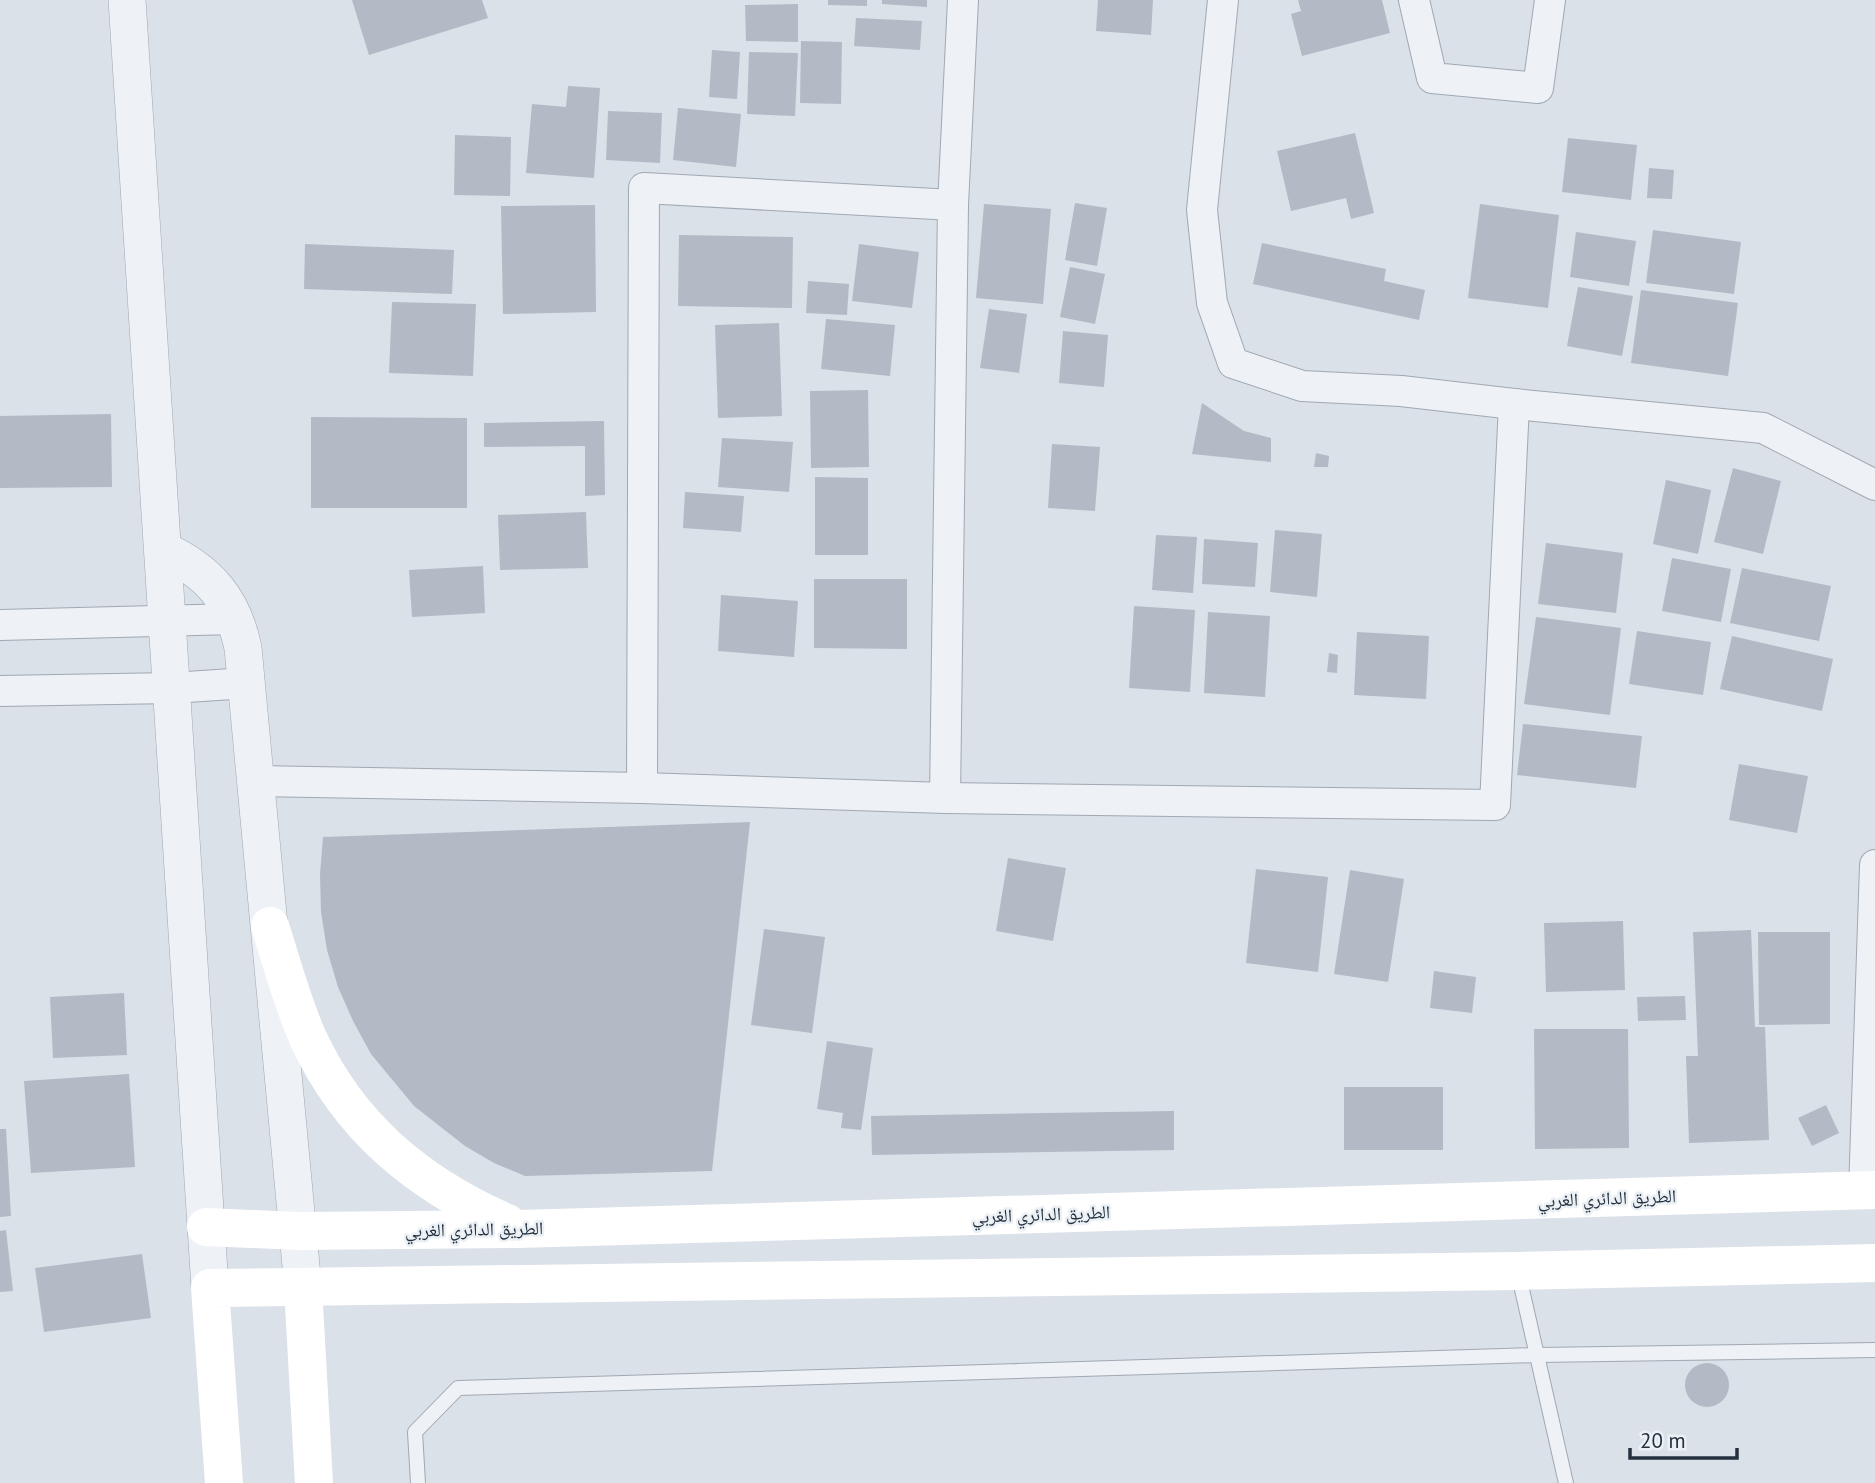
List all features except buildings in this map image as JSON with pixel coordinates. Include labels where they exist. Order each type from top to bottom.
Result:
[{"type":"main road","points":[[270,926],[308,1037],[337,1088],[373,1134],[416,1173],[465,1205],[518,1228]]},
{"type":"main road","name":"الطريق الدائري الغربي","points":[[206,1227],[298,1231],[518,1228],[1869,1190]]},
{"type":"main road","points":[[224,1483],[210,1288],[1518,1271],[1875,1263]]},
{"type":"main road","points":[[303,1287],[314,1483]]},
{"type":"street","points":[[127,0],[210,1288]]},
{"type":"street","points":[[945,798],[953,205],[963,0]]},
{"type":"street","points":[[1223,0],[1202,211],[1212,303],[1233,363],[1302,386],[1401,391],[1763,428],[1875,485]]},
{"type":"street","points":[[1414,0],[1432,78],[1538,88],[1550,0]]},
{"type":"street","points":[[642,788],[644,188],[953,205]]},
{"type":"street","points":[[256,781],[642,788],[945,798],[1494,805],[1514,404]]},
{"type":"street","points":[[163,550],[187,561],[207,577],[223,597],[235,619],[242,641],[303,1287]]},
{"type":"street","points":[[0,625],[235,619]]},
{"type":"street","points":[[0,691],[172,688],[247,683]]},
{"type":"street","points":[[1869,1190],[1875,865]]},
{"type":"lane","points":[[1518,1271],[1566,1483]]},
{"type":"lane","points":[[418,1483],[415,1432],[458,1388],[1538,1355],[1875,1350]]}]
